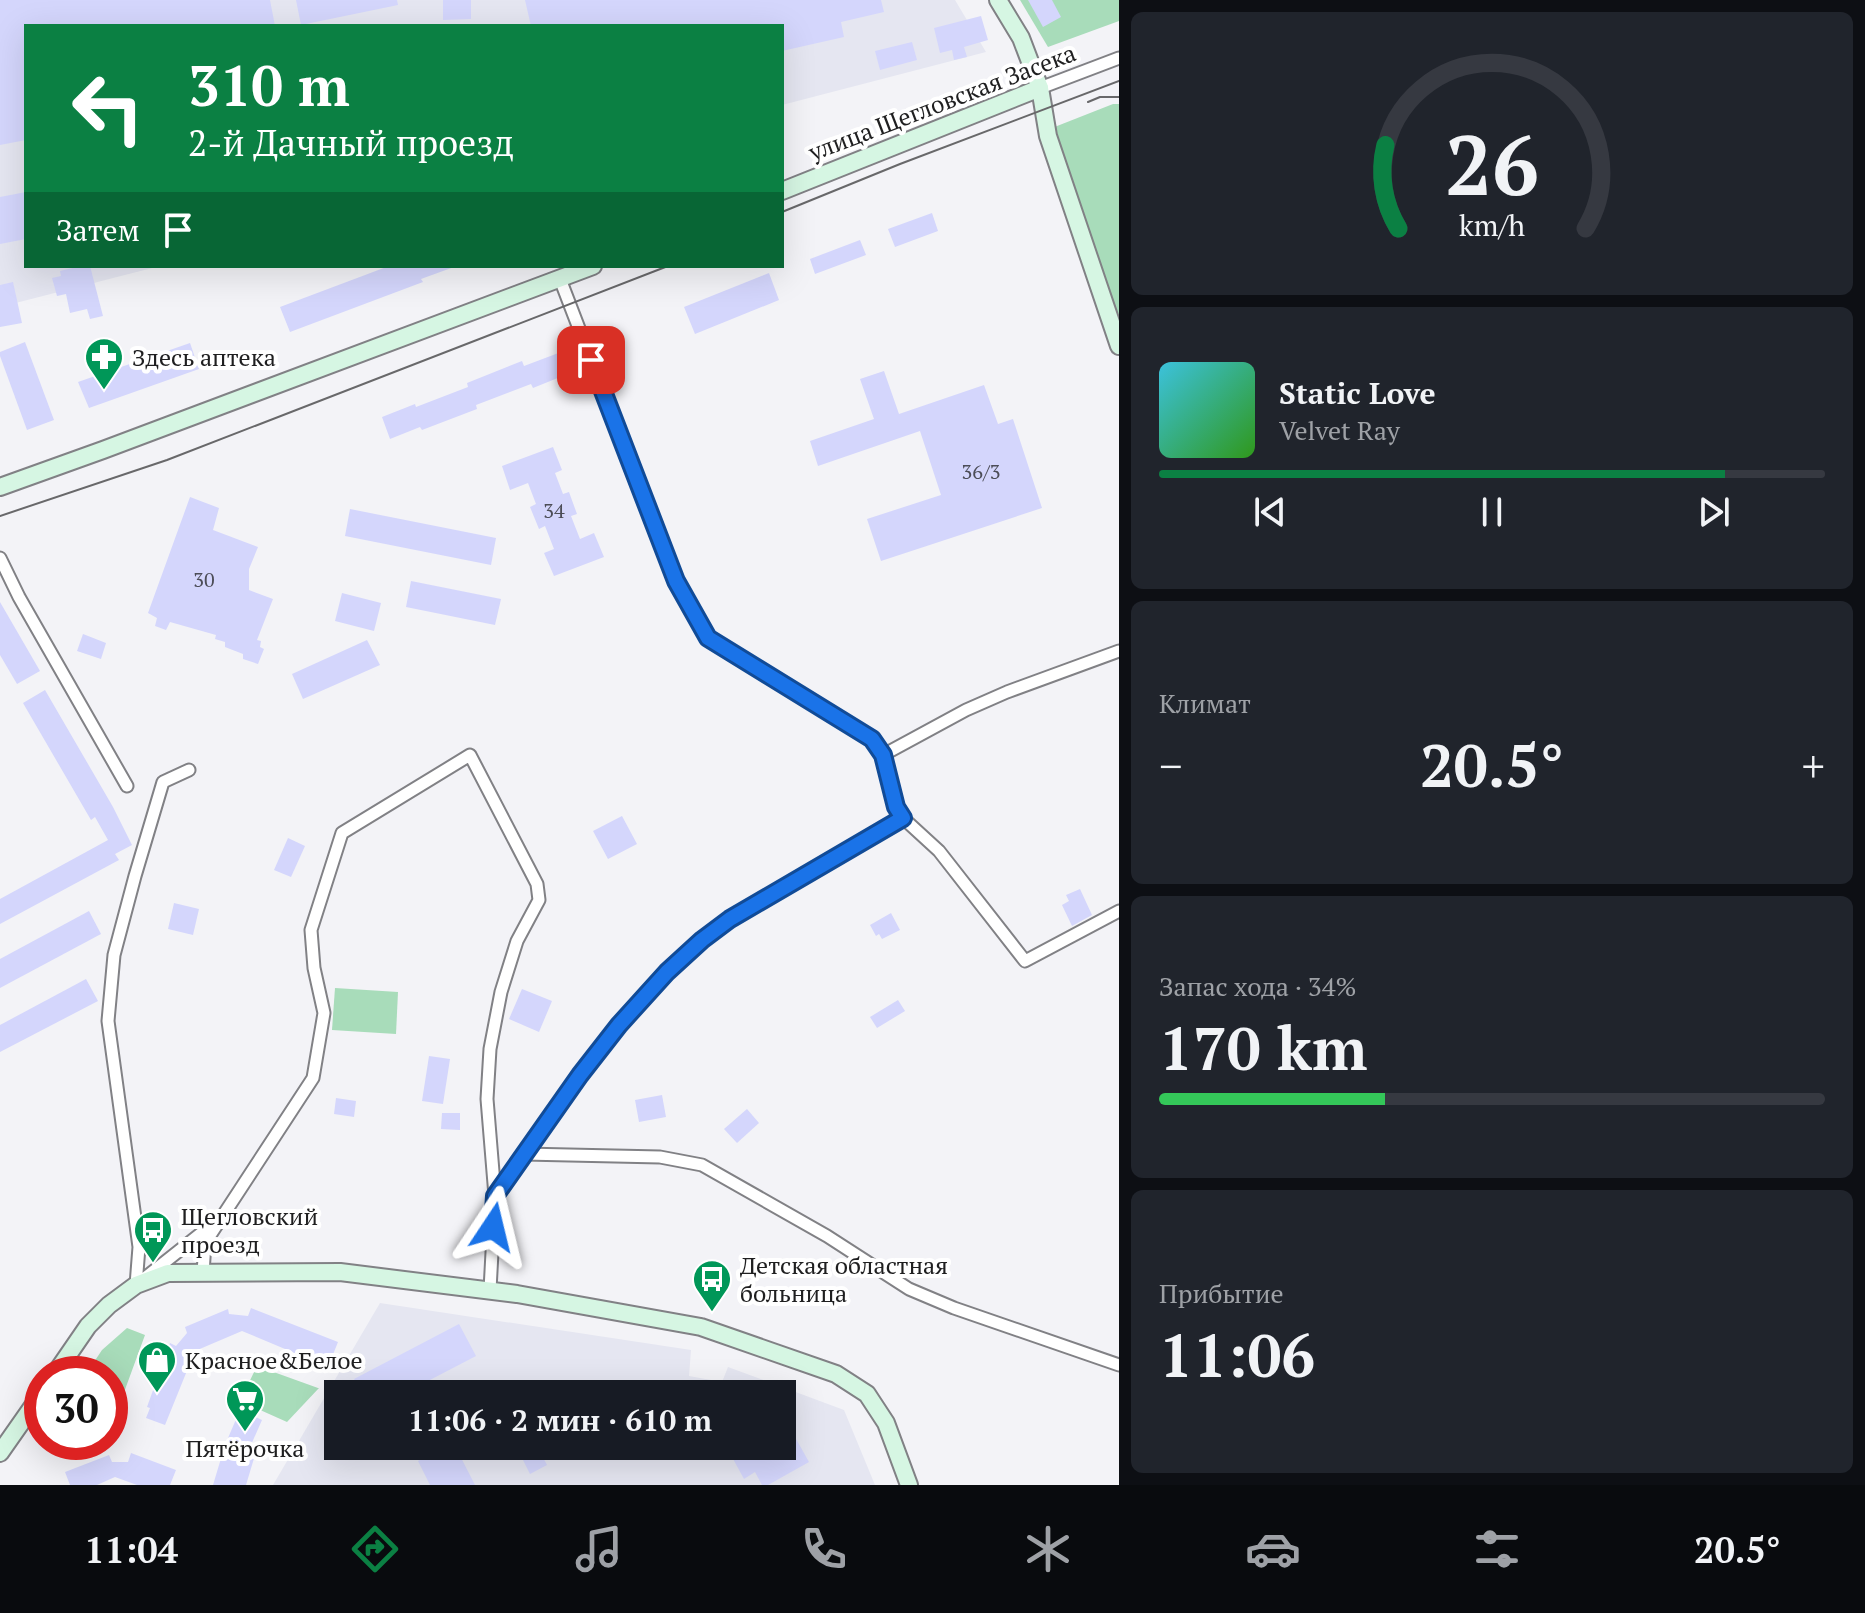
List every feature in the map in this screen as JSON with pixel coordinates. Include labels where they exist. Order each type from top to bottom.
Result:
[{"type":"street","points":[[998,0],[1021,38],[1040,88],[1048,136],[1119,346]]},
{"type":"street","name":"улица Щегловская Засека","points":[[784,190],[1119,58]]},
{"type":"street","points":[[0,487],[588,268]]},
{"type":"street","points":[[560,279],[676,581],[708,638],[872,739],[883,755],[896,807],[903,818],[939,851],[1025,961],[1119,911]]},
{"type":"street","points":[[0,558],[127,786]]},
{"type":"street","points":[[883,755],[966,710],[1119,651]]},
{"type":"street","points":[[203,1273],[205,1243],[313,1078],[324,1013],[314,968],[311,930],[342,833],[470,755],[537,884],[539,900],[517,941],[501,992],[490,1049],[487,1099],[495,1196],[490,1290]]},
{"type":"street","points":[[136,1285],[139,1247],[108,1021],[114,955],[163,782],[189,770]]},
{"type":"street","points":[[495,1196],[580,1075],[619,1025],[667,972],[730,919],[903,818]]},
{"type":"street","points":[[524,1154],[660,1157],[702,1165],[827,1236],[909,1289],[954,1308],[1119,1365]]},
{"type":"street","points":[[67,1356],[88,1326],[109,1305],[221,1218]]},
{"type":"street","points":[[136,1285],[168,1273],[340,1272],[517,1294],[701,1327],[836,1374],[867,1394],[886,1423],[909,1485]]},
{"type":"street","points":[[0,1453],[24,1419]]},
{"type":"shaded area","points":[[0,0],[955,0],[986,52],[784,104],[784,24],[24,24],[24,268],[152,268],[0,307]]},
{"type":"shaded area","points":[[380,1303],[691,1350],[689,1376],[711,1380],[335,1380]]},
{"type":"shaded area","points":[[728,1367],[763,1380],[723,1380]]},
{"type":"shaded area","points":[[796,1392],[844,1410],[875,1485],[273,1485],[324,1398],[324,1460],[796,1460]]},
{"type":"green space","points":[[1020,0],[1119,0],[1119,21],[1048,47]]},
{"type":"green space","points":[[1119,104],[1119,321],[1052,128]]},
{"type":"green space","points":[[335,988],[398,992],[396,1034],[332,1030]]},
{"type":"green space","points":[[127,1328],[145,1335],[128,1381],[128,1356],[98,1356]]},
{"type":"green space","points":[[257,1366],[319,1388],[287,1422],[240,1401]]},
{"type":"building","points":[[0,0],[270,0],[275,24],[24,24],[24,140],[0,145]]},
{"type":"building","points":[[296,0],[397,0],[398,5],[301,24]]},
{"type":"building","points":[[443,0],[471,0],[471,19],[443,20]]},
{"type":"building","points":[[525,0],[881,0],[884,12],[841,22],[844,37],[784,51],[784,24],[531,24]]},
{"type":"building","points":[[1028,0],[1052,0],[1061,17],[1043,27]]},
{"type":"building","points":[[981,16],[988,40],[964,47],[967,57],[954,60],[952,50],[940,53],[934,28]]},
{"type":"building","points":[[912,42],[917,60],[880,70],[875,51]]},
{"type":"building","points":[[24,192],[24,239],[0,244],[0,197]]},
{"type":"building","points":[[932,213],[938,231],[895,247],[888,229]]},
{"type":"building","points":[[860,240],[866,255],[815,274],[810,259]]},
{"type":"building","points":[[91,268],[103,316],[90,319],[87,309],[70,313],[66,294],[57,296],[52,278],[61,276],[60,271]]},
{"type":"building","points":[[384,268],[451,268],[421,279],[423,282],[290,332],[280,307]]},
{"type":"building","points":[[769,273],[779,300],[695,334],[684,307]]},
{"type":"building","points":[[13,282],[22,323],[0,327],[0,285]]},
{"type":"building","points":[[25,342],[54,420],[27,430],[0,356],[0,352]]},
{"type":"building","points":[[190,343],[199,369],[89,408],[78,382]]},
{"type":"building","points":[[577,346],[585,367],[533,388],[531,384],[476,405],[477,409],[390,439],[382,417],[468,387],[467,383],[522,361],[524,366]]},
{"type":"building","points":[[884,371],[899,414],[984,385],[998,424],[1013,419],[1042,508],[881,561],[867,519],[941,495],[920,431],[818,466],[810,441],[874,419],[860,379]]},
{"type":"building","points":[[553,447],[562,470],[555,473],[563,494],[569,492],[577,514],[571,516],[580,539],[594,533],[604,557],[554,576],[544,553],[554,549],[545,526],[539,529],[530,507],[536,504],[528,483],[510,490],[502,466]]},
{"type":"building","points":[[190,497],[219,508],[213,530],[258,547],[249,569],[249,590],[273,599],[257,640],[261,641],[260,647],[264,649],[258,664],[243,659],[243,654],[225,647],[225,642],[215,639],[216,635],[170,622],[166,630],[155,626],[157,618],[148,613]]},
{"type":"building","points":[[350,509],[496,538],[491,565],[345,536]]},
{"type":"building","points":[[411,581],[501,599],[495,625],[406,607]]},
{"type":"building","points":[[342,593],[381,603],[374,631],[335,621]]},
{"type":"building","points":[[0,602],[40,671],[17,684],[0,655]]},
{"type":"building","points":[[83,634],[106,643],[101,659],[77,651]]},
{"type":"building","points":[[367,640],[380,665],[303,699],[292,674]]},
{"type":"building","points":[[45,690],[132,845],[115,854],[119,860],[0,924],[0,899],[108,840],[95,817],[91,820],[23,703]]},
{"type":"building","points":[[622,816],[637,844],[608,859],[593,831]]},
{"type":"building","points":[[288,838],[305,846],[291,877],[274,870]]},
{"type":"building","points":[[1080,889],[1092,915],[1072,926],[1062,905],[1069,901],[1066,895]]},
{"type":"building","points":[[174,903],[199,909],[193,935],[168,929]]},
{"type":"building","points":[[89,911],[101,934],[0,988],[0,959]]},
{"type":"building","points":[[891,913],[900,930],[882,939],[879,934],[876,936],[870,925]]},
{"type":"building","points":[[86,979],[98,1001],[0,1052],[0,1025]]},
{"type":"building","points":[[522,989],[552,1001],[539,1032],[509,1019]]},
{"type":"building","points":[[898,1000],[905,1011],[877,1028],[870,1017]]},
{"type":"building","points":[[429,1056],[450,1059],[443,1104],[422,1101]]},
{"type":"building","points":[[662,1095],[666,1117],[639,1122],[635,1100]]},
{"type":"building","points":[[336,1098],[356,1101],[354,1117],[334,1114]]},
{"type":"building","points":[[747,1109],[759,1123],[737,1143],[724,1129]]},
{"type":"building","points":[[442,1113],[460,1113],[460,1130],[441,1129]]},
{"type":"building","points":[[251,1308],[338,1342],[328,1367],[242,1331],[195,1351],[165,1425],[146,1418],[150,1408],[147,1407],[170,1343],[176,1346],[187,1333],[185,1327],[228,1309],[229,1314],[248,1316]]},
{"type":"building","points":[[459,1324],[476,1356],[430,1380],[354,1379]]},
{"type":"building","points":[[240,1410],[262,1420],[247,1454],[255,1455],[246,1485],[213,1485],[225,1445]]},
{"type":"building","points":[[796,1439],[809,1462],[768,1485],[762,1485],[755,1472],[744,1479],[734,1460],[796,1460]]},
{"type":"building","points":[[131,1453],[176,1470],[170,1485],[137,1485],[115,1477],[97,1485],[70,1485],[65,1472],[96,1460],[128,1462]]},
{"type":"building","points":[[462,1460],[475,1485],[430,1485],[418,1461]]},
{"type":"building","points":[[523,1460],[544,1460],[547,1465],[530,1474]]},
{"type":"tram line","points":[[784,211],[1119,81]]},
{"type":"tram line","points":[[1088,102],[1100,97],[1119,97]]},
{"type":"tram line","points":[[0,516],[167,460],[663,268]]},
{"type":"place","name":"Здесь аптека","points":[[104,391]]},
{"type":"place","name":"Щегловский проезд","points":[[153,1264]]},
{"type":"place","name":"Детская областная больница","points":[[712,1313]]},
{"type":"place","name":"Красное&Белое","points":[[157,1394]]},
{"type":"place","name":"Пятёрочка","points":[[245,1433]]},
{"type":"route","points":[[493,1227],[495,1196],[580,1075],[619,1025],[667,972],[730,919],[903,818],[896,807],[883,755],[872,739],[708,638],[676,581],[591,360]]}]
